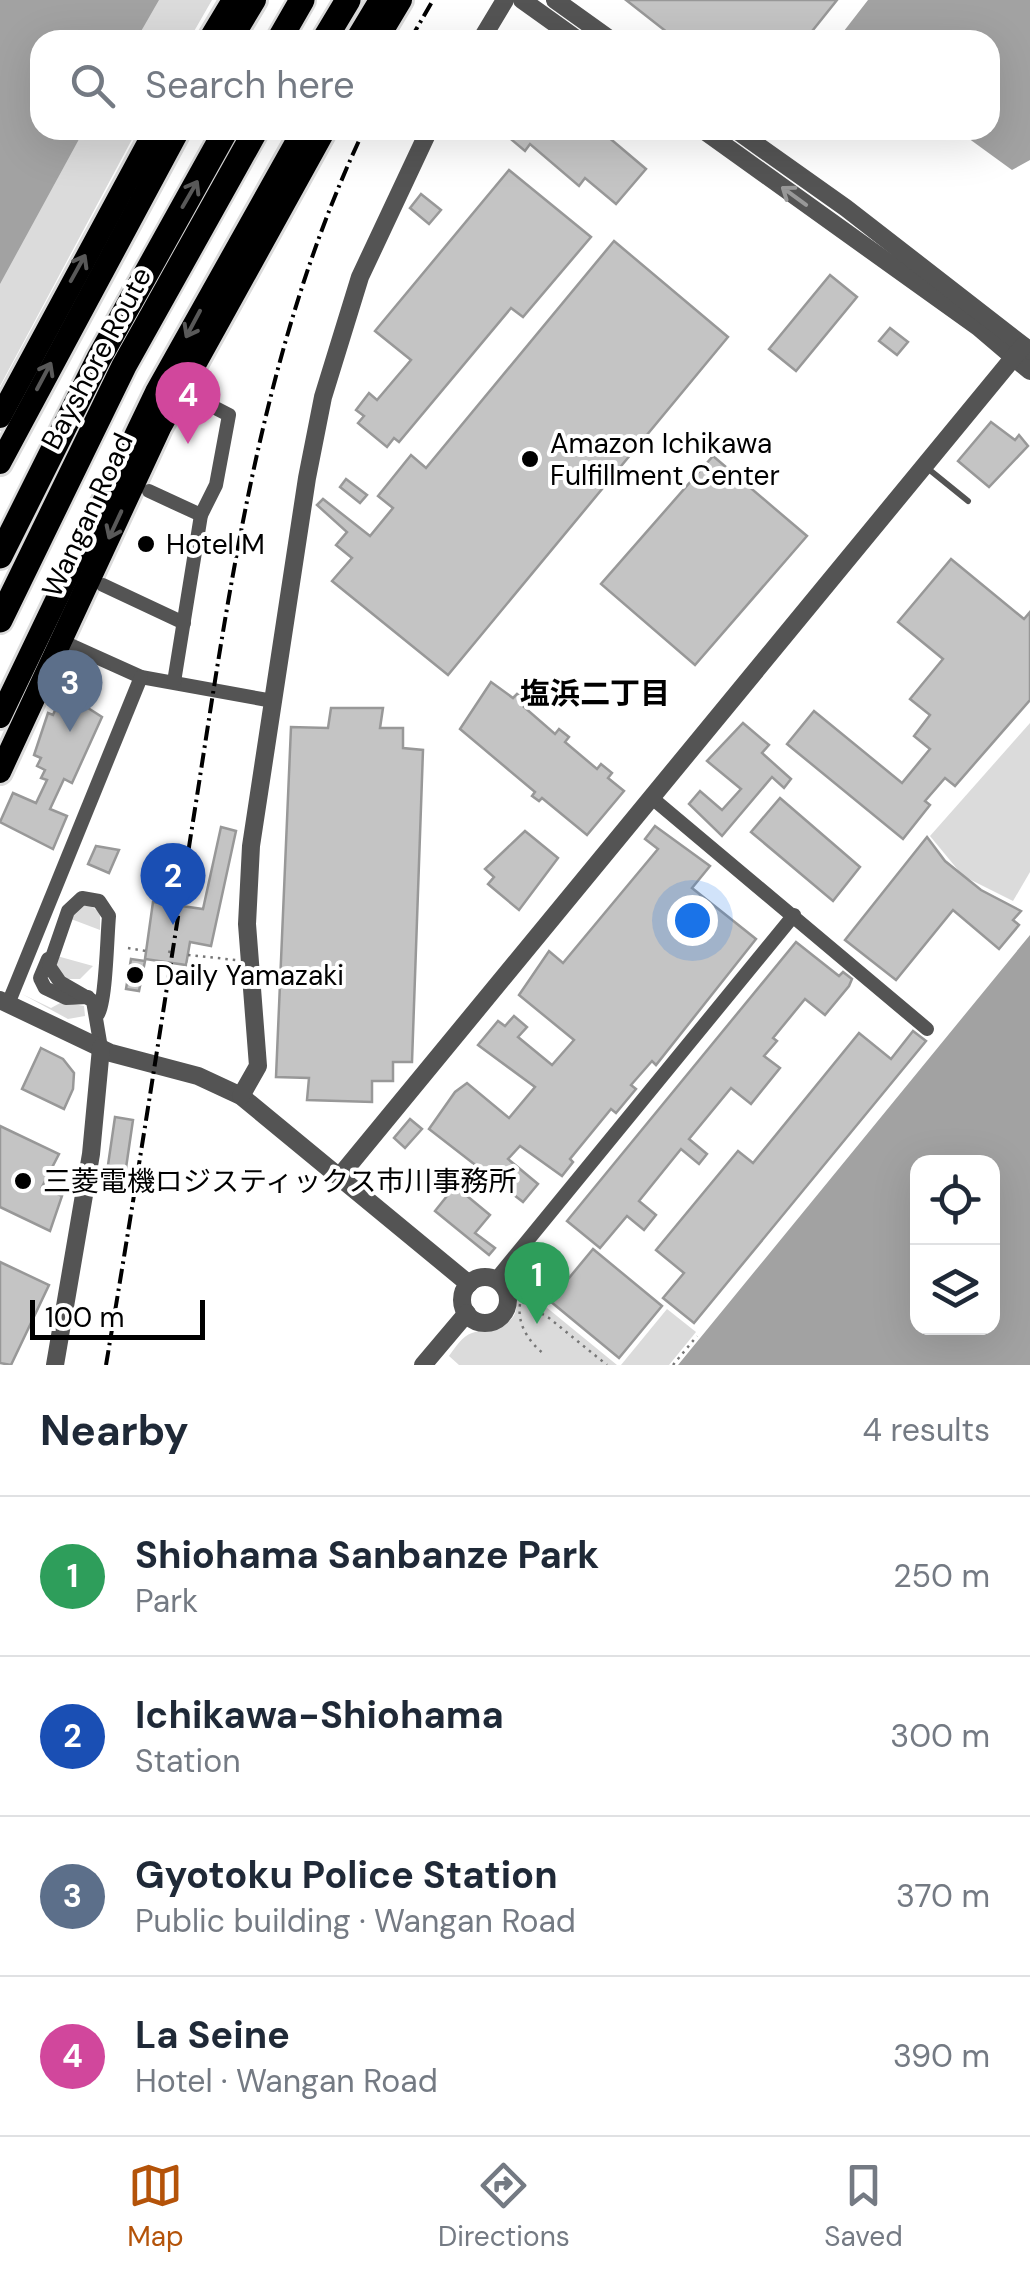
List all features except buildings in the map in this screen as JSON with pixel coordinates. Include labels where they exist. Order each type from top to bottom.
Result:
[{"type":"highway","points":[[215,30],[233,0]]},
{"type":"highway","points":[[237,30],[254,0]]},
{"type":"highway","points":[[284,30],[302,0]]},
{"type":"highway","points":[[314,30],[332,0]]},
{"type":"highway","points":[[330,30],[348,0]]},
{"type":"highway","points":[[362,30],[380,0]]},
{"type":"highway","points":[[383,30],[400,0]]},
{"type":"highway","points":[[0,416],[151,140]]},
{"type":"highway","points":[[0,463],[174,140]]},
{"type":"highway","name":"Bayshore Route","points":[[0,620],[88,408],[221,140]]},
{"type":"highway","name":"Bayshore Route","points":[[0,556],[250,140]]},
{"type":"highway","points":[[203,222],[261,140]]},
{"type":"highway","points":[[0,717],[148,408],[297,140]]},
{"type":"highway","name":"Wangan Road","points":[[0,772],[192,365],[319,140]]},
{"type":"street","points":[[487,30],[505,0]]},
{"type":"street","points":[[522,0],[564,30]]},
{"type":"street","points":[[555,0],[593,30]]},
{"type":"street","points":[[241,1096],[258,1066],[247,896],[272,701],[323,396],[360,277],[423,140]]},
{"type":"street","points":[[717,140],[835,225],[909,268],[954,300],[1022,351],[1030,371]]},
{"type":"street","points":[[750,140],[846,208],[909,268]]},
{"type":"street","points":[[835,225],[846,208]]},
{"type":"street","points":[[340,1176],[1022,351]]},
{"type":"street","points":[[174,682],[201,515],[216,484],[229,415],[196,398]]},
{"type":"street","points":[[149,491],[201,515]]},
{"type":"street","points":[[103,585],[184,623]]},
{"type":"street","points":[[60,641],[141,677],[272,701]]},
{"type":"street","points":[[141,677],[4,1002],[101,1048],[198,1076],[241,1096],[469,1284]]},
{"type":"street","points":[[652,798],[927,1028]]},
{"type":"street","points":[[89,997],[66,998],[45,988],[40,978],[72,904],[87,898],[104,905],[109,916],[102,965],[106,997],[98,1014]]},
{"type":"street","points":[[496,1279],[794,916]]},
{"type":"street","points":[[49,957],[54,978],[89,997],[98,1014],[101,1048],[91,1154],[55,1365]]},
{"type":"street","points":[[74,988],[93,978],[102,965]]},
{"type":"street","points":[[482,1277],[496,1279],[506,1290],[505,1311],[486,1322],[467,1313],[462,1301],[469,1284],[482,1277]]},
{"type":"street","points":[[424,1365],[467,1313]]},
{"type":"lane","points":[[925,466],[968,501]]},
{"type":"path","points":[[128,948],[146,951]]},
{"type":"path","points":[[188,956],[236,960]]},
{"type":"path","points":[[546,1355],[530,1343],[518,1300],[548,1318],[607,1365]]},
{"type":"path","points":[[673,1365],[697,1336]]},
{"type":"shaded area","points":[[0,0],[212,0],[195,30],[30,30],[30,140],[132,140],[0,386]]},
{"type":"shaded area","points":[[0,0],[159,0],[142,30],[30,30],[30,140],[79,140],[0,284]]},
{"type":"shaded area","points":[[868,0],[1030,0],[1030,160],[1012,170],[971,140],[1000,140],[1000,30],[845,30]]},
{"type":"shaded area","points":[[1030,723],[1030,872],[1013,901],[963,876],[930,836]]},
{"type":"shaded area","points":[[87,904],[100,912],[100,930],[71,919],[79,906]]},
{"type":"shaded area","points":[[1030,935],[1030,1365],[678,1365]]},
{"type":"shaded area","points":[[57,956],[93,966],[80,979],[65,979],[56,968]]},
{"type":"shaded area","points":[[22,994],[51,1008],[62,1002],[84,1006],[85,1016],[68,1019]]},
{"type":"shaded area","points":[[513,1280],[617,1365],[459,1365],[449,1356],[462,1339],[504,1324],[515,1315]]},
{"type":"shaded area","points":[[667,1309],[696,1332],[669,1365],[621,1365]]},
{"type":"railway","points":[[416,30],[433,0]]},
{"type":"railway","points":[[106,1365],[224,626],[256,457],[301,290],[360,140]]},
{"type":"place","name":"La Seine","points":[[188,444]]},
{"type":"place","name":"Amazon Ichikawa Fulfillment Center","points":[[530,459]]},
{"type":"place","name":"Hotel M","points":[[146,544]]},
{"type":"place","name":"Gyotoku Police Station","points":[[70,732]]},
{"type":"place","name":"Ichikawa-Shiohama","points":[[173,925]]},
{"type":"place","name":"Daily Yamazaki","points":[[135,975]]},
{"type":"place","name":"三菱電機ロジスティックス市川事務所","points":[[23,1181]]},
{"type":"place","name":"Shiohama Sanbanze Park","points":[[537,1324]]},
{"type":"district","name":"塩浜二丁目","points":[[595,694]]}]
